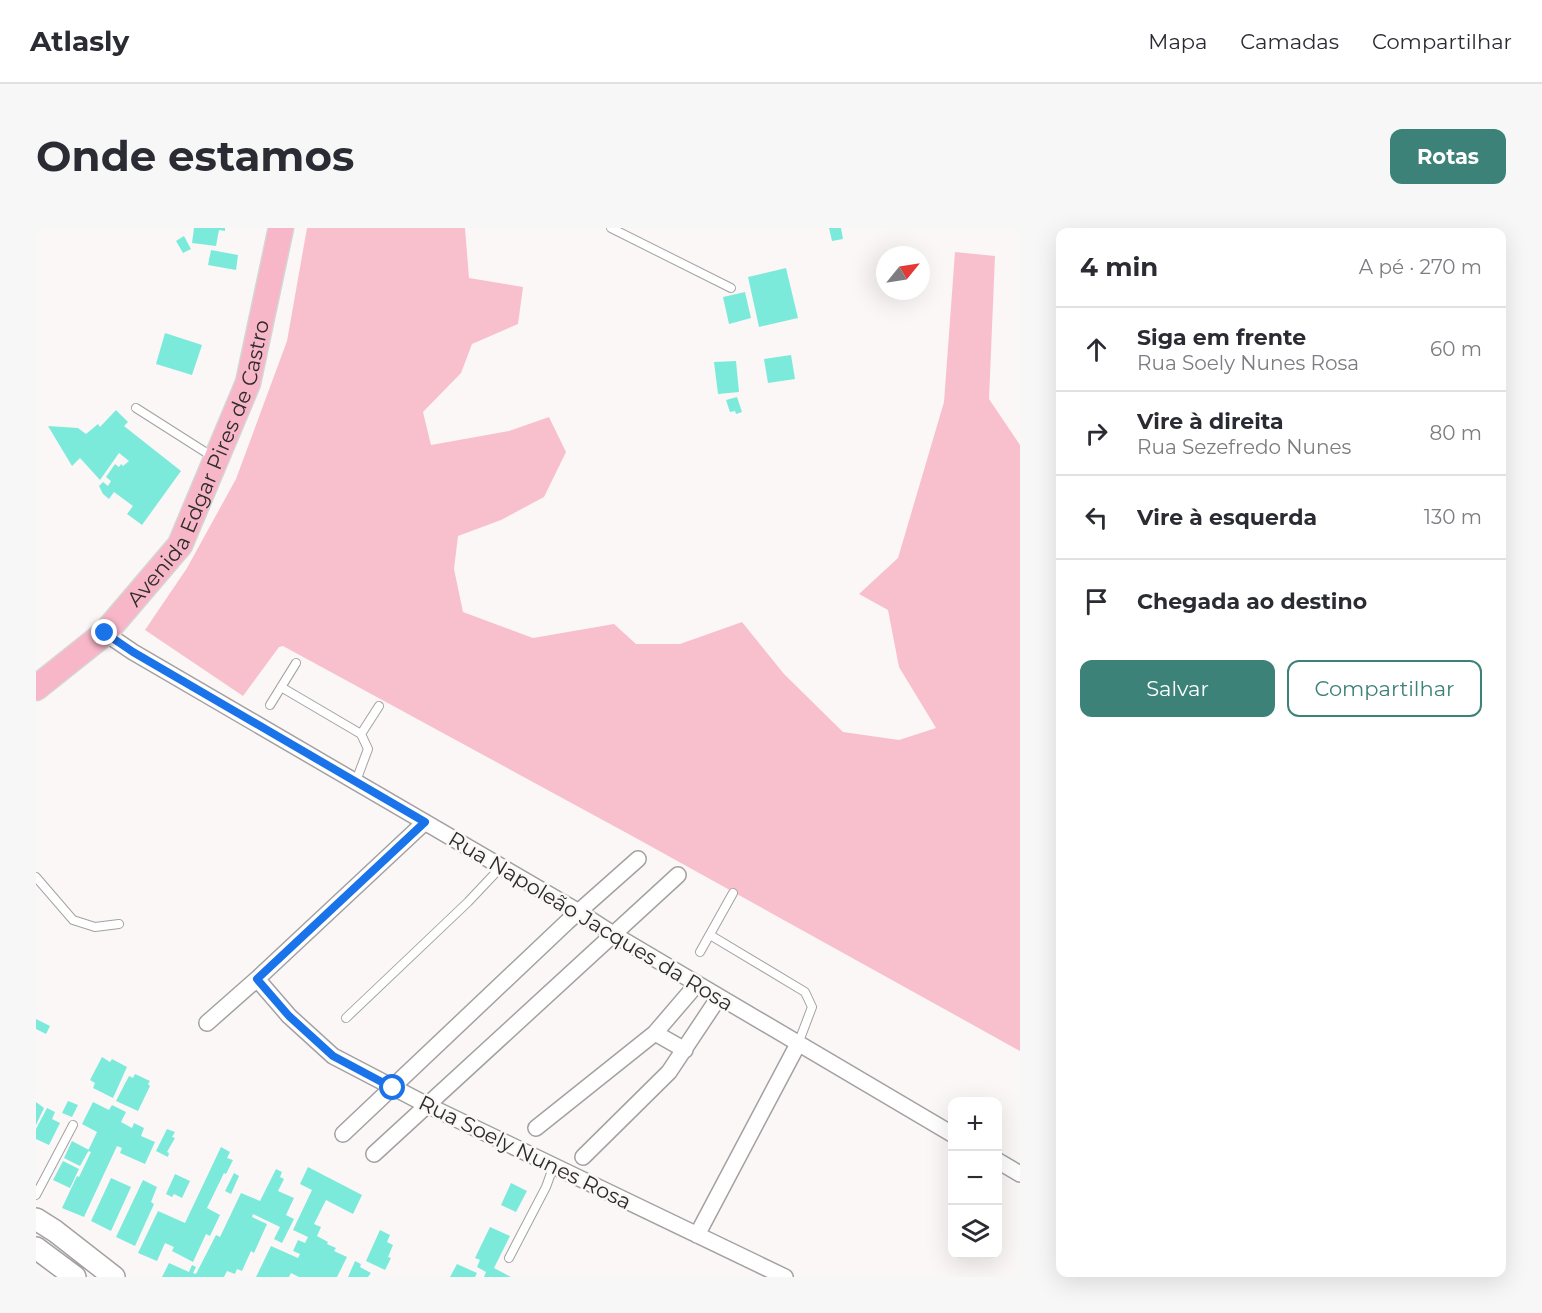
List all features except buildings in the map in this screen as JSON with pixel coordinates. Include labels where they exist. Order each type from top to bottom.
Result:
[{"type":"main road","name":"Avenida Edgar Pires de Castro","points":[[36,688],[105,633],[180,545],[248,383],[281,228]]},
{"type":"main road","points":[[36,1219],[114,1277]]},
{"type":"main road","points":[[36,1248],[75,1277]]},
{"type":"street","name":"Rua Napoleão Jacques da Rosa","points":[[105,633],[133,652],[579,912],[948,1132]]},
{"type":"street","points":[[207,1023],[425,822]]},
{"type":"street","points":[[343,1134],[638,859]]},
{"type":"street","points":[[374,1154],[678,875]]},
{"type":"street","name":"Rua Soely Nunes Rosa","points":[[257,979],[289,1016],[333,1056],[427,1105],[784,1277]]},
{"type":"street","points":[[536,1128],[656,1034],[697,984]]},
{"type":"street","points":[[583,1157],[669,1072],[719,997]]},
{"type":"street","points":[[656,1034],[685,1050]]},
{"type":"street","points":[[697,1235],[798,1044]]},
{"type":"street","points":[[1002,1163],[1020,1174]]},
{"type":"lane","points":[[611,228],[731,288]]},
{"type":"lane","points":[[136,408],[216,459]]},
{"type":"lane","points":[[270,705],[296,663]]},
{"type":"lane","points":[[281,687],[361,734],[368,748],[356,781]]},
{"type":"lane","points":[[361,734],[379,706]]},
{"type":"lane","points":[[346,1018],[468,902],[501,867]]},
{"type":"lane","points":[[36,877],[73,920],[95,927],[119,924]]},
{"type":"lane","points":[[700,952],[733,892]]},
{"type":"lane","points":[[710,935],[805,992],[812,1007],[798,1044]]},
{"type":"lane","points":[[36,1195],[73,1125]]},
{"type":"lane","points":[[509,1258],[546,1187],[554,1165]]},
{"type":"shaded area","points":[[307,228],[465,228],[469,278],[523,287],[518,324],[472,344],[461,373],[423,412],[431,445],[509,431],[549,417],[566,452],[544,497],[501,520],[458,536],[454,569],[463,612],[533,638],[614,624],[636,644],[680,644],[742,622],[784,674],[843,732],[899,740],[936,728],[899,667],[888,610],[859,594],[898,558],[944,402],[955,252],[995,256],[989,399],[1020,445],[1020,1051],[283,646],[279,647],[243,696],[145,630],[187,568],[236,479],[287,341]]},
{"type":"route","points":[[105,633],[133,652],[425,822],[257,979],[289,1016],[333,1056],[393,1088]]}]
